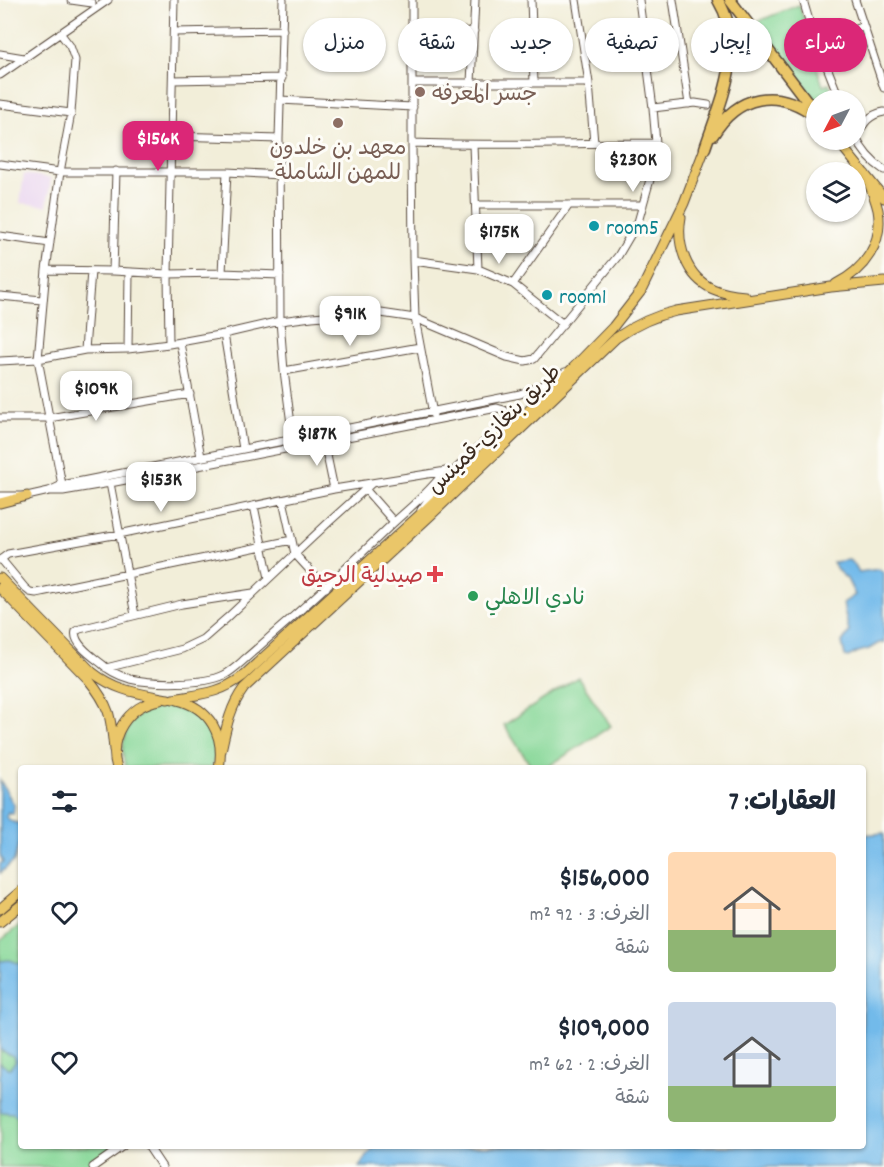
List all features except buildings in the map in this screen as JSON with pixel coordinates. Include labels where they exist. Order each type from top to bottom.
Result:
[{"type":"highway","points":[[705,148],[731,64],[732,45],[728,23],[718,0]]},
{"type":"highway","points":[[730,0],[806,102]]},
{"type":"highway","points":[[705,148],[730,114],[754,100],[769,98],[788,101],[806,109]]},
{"type":"main road","points":[[114,750],[120,727],[135,710],[145,704],[156,700],[214,692],[234,683],[253,668],[415,519],[573,368],[613,327],[641,291],[684,203],[705,148]]},
{"type":"main road","points":[[845,150],[855,162]]},
{"type":"main road","points":[[866,175],[884,198]]},
{"type":"main road","points":[[831,287],[866,263],[878,239],[879,211],[866,177]]},
{"type":"main road","points":[[684,203],[679,242],[686,261],[697,277],[711,288],[729,295],[758,297]]},
{"type":"main road","name":"طريق بنغازي-قمينس","points":[[220,765],[234,702],[244,688],[431,515],[616,338],[638,324],[661,314],[758,297],[884,282]]},
{"type":"main road","points":[[0,503],[27,496]]},
{"type":"main road","points":[[0,578],[102,680],[131,692],[185,702],[197,708],[207,716],[217,732],[221,754]]},
{"type":"main road","points":[[0,588],[97,690],[110,716],[115,765]]},
{"type":"main road","points":[[0,909],[18,894]]},
{"type":"main road","points":[[0,922],[18,907]]},
{"type":"street","points":[[70,0],[93,4],[108,0]]},
{"type":"street","points":[[169,345],[168,274],[174,0]]},
{"type":"street","points":[[283,0],[279,139],[280,321],[293,439]]},
{"type":"street","points":[[412,0],[412,18]]},
{"type":"street","points":[[474,18],[475,0]]},
{"type":"street","points":[[531,0],[534,83]]},
{"type":"street","points":[[576,0],[589,83],[594,143]]},
{"type":"street","points":[[0,361],[38,359],[85,350],[169,345],[280,321],[312,316],[374,312],[415,318],[498,353],[525,361],[534,359],[618,256],[638,222],[643,205],[655,162],[656,143],[639,0]]},
{"type":"street","points":[[673,0],[689,104]]},
{"type":"street","points":[[803,0],[808,18]]},
{"type":"street","points":[[856,0],[861,18]]},
{"type":"street","points":[[0,75],[60,33],[93,4]]},
{"type":"street","points":[[174,32],[283,30]]},
{"type":"street","points":[[60,33],[70,46],[75,60],[71,113],[60,172],[42,300],[38,359],[62,485]]},
{"type":"street","points":[[867,38],[884,88]]},
{"type":"street","points":[[0,54],[24,58]]},
{"type":"street","points":[[412,72],[415,318],[433,415]]},
{"type":"street","points":[[471,83],[472,72]]},
{"type":"street","points":[[829,72],[836,90]]},
{"type":"street","points":[[173,80],[282,78]]},
{"type":"street","points":[[412,83],[589,83]]},
{"type":"street","points":[[280,100],[412,107]]},
{"type":"street","points":[[653,108],[700,103],[708,105]]},
{"type":"street","points":[[0,104],[71,113]]},
{"type":"street","points":[[866,121],[875,114],[884,112]]},
{"type":"street","points":[[171,136],[279,139]]},
{"type":"street","points":[[412,143],[473,145],[656,143]]},
{"type":"street","points":[[473,145],[478,269]]},
{"type":"street","points":[[862,150],[871,161],[884,170]]},
{"type":"street","points":[[0,164],[60,172],[171,171],[280,175]]},
{"type":"street","points":[[113,271],[116,171]]},
{"type":"street","points":[[222,273],[227,172]]},
{"type":"street","points":[[476,205],[643,205]]},
{"type":"street","points":[[513,284],[569,205]]},
{"type":"street","points":[[0,236],[50,243]]},
{"type":"street","points":[[413,260],[478,269],[513,284],[563,324]]},
{"type":"street","points":[[46,270],[280,275]]},
{"type":"street","points":[[85,350],[91,271]]},
{"type":"street","points":[[128,348],[129,272]]},
{"type":"street","points":[[0,296],[42,300]]},
{"type":"street","points":[[224,334],[243,449]]},
{"type":"street","points":[[180,343],[201,458]]},
{"type":"street","points":[[284,371],[420,347]]},
{"type":"street","points":[[0,496],[27,496],[49,491],[62,485],[324,441],[520,394],[573,368]]},
{"type":"street","points":[[0,418],[49,418],[190,394]]},
{"type":"street","points":[[185,464],[201,458],[293,439],[433,415],[497,408],[504,410],[507,419],[504,423],[429,498],[415,519]]},
{"type":"street","points":[[324,441],[334,489]]},
{"type":"street","points":[[49,491],[63,491],[110,483],[170,467]]},
{"type":"street","points":[[291,540],[41,592],[30,592],[0,560],[8,554],[119,534],[334,489],[457,468]]},
{"type":"street","points":[[254,593],[182,604],[80,629],[75,633],[76,641],[106,668],[129,678],[173,682],[212,679],[224,675],[326,588],[444,472]]},
{"type":"street","points":[[110,483],[135,615]]},
{"type":"street","points":[[106,668],[166,654],[193,645],[211,633],[372,483]]},
{"type":"street","points":[[365,489],[394,522]]},
{"type":"street","points":[[283,500],[295,554],[326,588]]},
{"type":"street","points":[[254,506],[269,578]]},
{"type":"street","points":[[93,1167],[119,1149]]},
{"type":"street","points":[[150,1149],[162,1167]]},
{"type":"shaded area","points":[[24,174],[51,178],[47,206],[20,203]]},
{"type":"green space","points":[[799,5],[804,18],[784,18],[784,62],[772,47],[772,18],[766,18]]},
{"type":"green space","points":[[792,72],[818,72],[823,86],[829,84],[832,90],[806,90]]},
{"type":"green space","points":[[578,677],[611,726],[551,765],[530,765],[504,725]]},
{"type":"green space","points":[[162,705],[187,708],[203,720],[214,743],[213,765],[125,765],[123,751],[125,734],[134,720],[150,708]]},
{"type":"green space","points":[[18,926],[18,1149],[113,1149],[88,1167],[0,1167],[0,941]]},
{"type":"water","points":[[849,560],[859,572],[879,569],[884,573],[884,643],[879,643],[848,657],[845,656],[842,642],[849,632],[843,603],[855,595],[847,579],[838,571],[833,562]]},
{"type":"water","points":[[0,780],[14,805],[13,814],[8,812],[6,817],[18,823],[18,847],[14,861],[0,873],[0,864],[3,862],[0,855]]},
{"type":"water","points":[[884,833],[884,1167],[359,1167],[373,1149],[866,1149],[866,835]]},
{"type":"water","points":[[10,960],[18,963],[18,1117],[13,1113],[0,1112],[0,1063],[10,1068],[16,1061],[13,1056],[0,1050],[0,961]]},
{"type":"place","name":"جسر المعرفه","points":[[420,92]]},
{"type":"place","name":"معهد بن خلدون للمهن الشاملة","points":[[338,123]]},
{"type":"place","name":"room5","points":[[594,226]]},
{"type":"place","name":"room1","points":[[547,295]]},
{"type":"place","name":"صيدلية الرحيق","points":[[435,574]]},
{"type":"place","name":"نادي الاهلي","points":[[473,596]]}]
